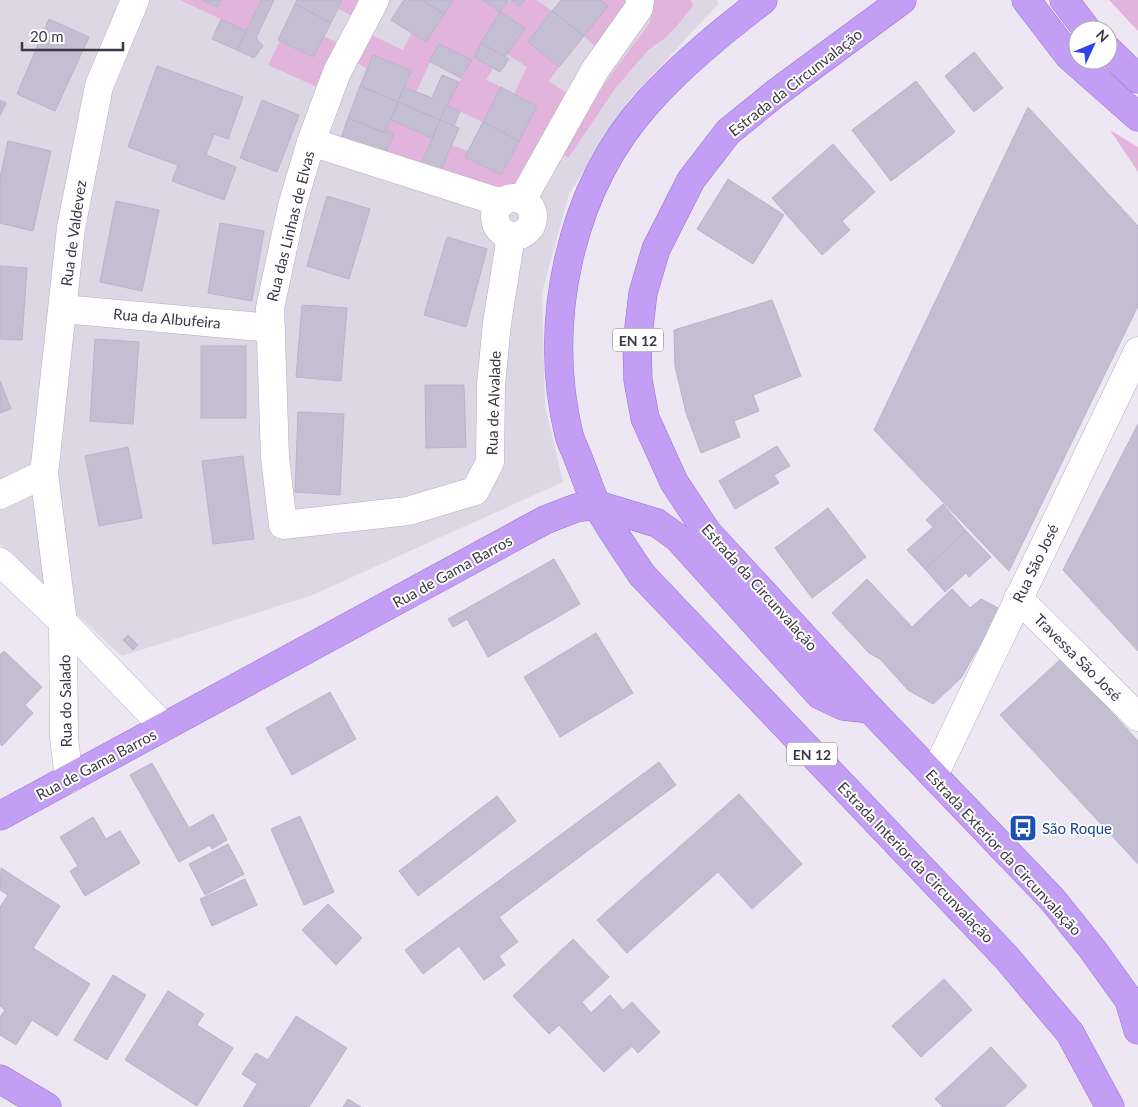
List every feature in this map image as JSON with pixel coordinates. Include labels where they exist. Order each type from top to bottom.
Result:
[{"type":"main road","name":"Estrada da Circunvalação","points":[[870,709],[708,532],[674,482],[645,418],[638,380],[637,344],[643,293],[656,249],[692,180],[723,139],[776,93],[902,0]]},
{"type":"main road","points":[[1026,0],[1069,56],[1138,117]]},
{"type":"main road","points":[[1064,0],[1079,20]]},
{"type":"main road","name":"Estrada Interior da Circunvalação","points":[[755,2],[684,65],[647,103],[610,153],[595,180],[570,257],[562,301],[560,370],[570,436],[597,505],[642,575],[1006,957],[1070,1033],[1110,1107]]},
{"type":"main road","points":[[1118,59],[1138,78]]},
{"type":"main road","name":"Rua de Gama Barros","points":[[0,816],[545,520],[576,508],[597,505],[657,522],[678,538],[820,695],[843,706],[870,709]]},
{"type":"main road","name":"Estrada Exterior da Circunvalação","points":[[870,709],[1052,899],[1134,1005],[1138,1030]]},
{"type":"main road","points":[[0,1079],[47,1107]]},
{"type":"street","name":"Rua de Valdevez","points":[[63,622],[44,474],[71,228],[99,86],[135,0]]},
{"type":"street","name":"Rua das Linhas de Elvas","points":[[283,525],[275,458],[270,308],[292,206],[309,149],[338,72],[375,0]]},
{"type":"street","name":"Rua de Alvalade","points":[[283,525],[408,511],[475,490],[490,462],[491,385],[506,214],[595,70],[639,8],[640,0]]},
{"type":"street","points":[[309,149],[506,214]]},
{"type":"street","name":"Rua da Albufeira","points":[[63,308],[271,328]]},
{"type":"street","name":"Rua São José","points":[[934,775],[1138,352]]},
{"type":"street","points":[[0,495],[44,474]]},
{"type":"street","name":"Rua do Salado","points":[[0,562],[63,622],[164,727]]},
{"type":"street","name":"Travessa São José","points":[[1018,598],[1138,717]]},
{"type":"street","name":"Rua do Salado","points":[[63,622],[64,738],[69,779]]},
{"type":"shaded area","points":[[0,0],[716,0],[719,3],[629,100],[569,194],[542,292],[545,406],[563,482],[310,596],[122,656],[0,544]]},
{"type":"shaded area","points":[[180,0],[202,0],[217,7],[221,0],[261,0],[246,31]]},
{"type":"shaded area","points":[[342,0],[358,0],[351,15],[338,9]]},
{"type":"shaded area","points":[[453,0],[483,0],[500,12],[474,56],[493,68],[486,80],[501,87],[483,122],[446,105],[472,60],[439,44],[416,92],[404,87],[373,55],[367,69],[358,63],[371,35],[403,50],[412,32],[426,42]]},
{"type":"shaded area","points":[[508,0],[520,6],[525,0],[536,0],[552,11],[528,42],[559,67],[549,81],[566,93],[519,184],[500,191],[440,172],[451,145],[468,151],[465,157],[501,175],[537,106],[514,94],[527,67],[507,54],[522,26],[500,12]]},
{"type":"shaded area","points":[[601,0],[629,0],[596,47],[584,36],[607,6]]},
{"type":"shaded area","points":[[653,0],[691,0],[693,6],[664,39],[648,50],[614,90],[569,157],[563,155],[604,84],[649,24],[653,11]]},
{"type":"shaded area","points":[[1109,0],[1138,0],[1138,31]]},
{"type":"shaded area","points":[[324,36],[338,43],[317,87],[268,65],[280,41],[313,57]]},
{"type":"shaded area","points":[[391,120],[432,138],[421,165],[385,153],[394,134],[386,130]]},
{"type":"shaded area","points":[[1110,130],[1138,147],[1138,172]]},
{"type":"building","points":[[202,0],[221,0],[217,7]]},
{"type":"building","points":[[261,0],[274,0],[256,38],[263,46],[254,58],[237,50]]},
{"type":"building","points":[[297,0],[342,0],[331,23],[295,4]]},
{"type":"building","points":[[404,0],[423,0],[444,14],[426,42],[391,20]]},
{"type":"building","points":[[423,0],[453,0],[444,14]]},
{"type":"building","points":[[483,0],[508,0],[500,12]]},
{"type":"building","points":[[510,0],[525,0],[520,6]]},
{"type":"building","points":[[561,0],[601,0],[608,6],[584,36],[552,11]]},
{"type":"building","points":[[295,4],[331,23],[313,57],[278,40]]},
{"type":"building","points":[[552,11],[584,36],[559,67],[528,42]]},
{"type":"building","points":[[500,12],[525,28],[505,57],[481,43]]},
{"type":"building","points":[[49,19],[89,37],[55,111],[17,94]]},
{"type":"building","points":[[221,19],[246,31],[237,50],[212,39]]},
{"type":"building","points":[[481,43],[509,59],[500,72],[474,57]]},
{"type":"building","points":[[439,44],[472,60],[461,78],[429,61]]},
{"type":"building","points":[[974,52],[1003,88],[974,112],[945,76]]},
{"type":"building","points":[[373,55],[411,71],[398,102],[360,86]]},
{"type":"building","points":[[157,66],[243,97],[228,139],[214,134],[206,155],[236,167],[224,200],[172,181],[178,165],[128,147]]},
{"type":"building","points":[[442,75],[459,82],[440,120],[398,102],[404,87],[432,98]]},
{"type":"building","points":[[916,81],[955,132],[891,181],[852,130]]},
{"type":"building","points":[[360,86],[398,102],[385,133],[348,118]]},
{"type":"building","points":[[501,87],[537,106],[519,141],[483,122]]},
{"type":"building","points":[[0,100],[6,103],[0,116]]},
{"type":"building","points":[[262,100],[299,115],[277,172],[240,158]]},
{"type":"building","points":[[398,102],[440,120],[432,138],[391,120]]},
{"type":"building","points":[[446,105],[460,111],[454,126],[440,120]]},
{"type":"building","points":[[1028,107],[1138,226],[1138,306],[1009,571],[874,430]]},
{"type":"building","points":[[348,118],[385,133],[386,130],[394,134],[385,153],[341,138]]},
{"type":"building","points":[[440,120],[459,128],[440,172],[421,165]]},
{"type":"building","points":[[483,122],[519,141],[501,175],[465,157]]},
{"type":"building","points":[[8,141],[51,151],[33,231],[0,223],[0,178]]},
{"type":"building","points":[[833,144],[875,192],[842,221],[850,230],[822,255],[772,198]]},
{"type":"building","points":[[728,179],[784,215],[753,264],[697,229]]},
{"type":"building","points":[[327,196],[370,209],[349,279],[307,266]]},
{"type":"building","points":[[116,201],[159,210],[142,291],[100,282]]},
{"type":"building","points":[[220,223],[264,231],[252,301],[208,293]]},
{"type":"building","points":[[447,237],[487,249],[466,327],[424,315]]},
{"type":"building","points":[[0,266],[27,268],[22,340],[0,339]]},
{"type":"building","points":[[772,300],[801,376],[753,395],[759,411],[734,421],[740,437],[701,453],[686,413],[675,366],[674,330]]},
{"type":"building","points":[[302,305],[347,308],[341,381],[296,377]]},
{"type":"building","points":[[95,339],[139,342],[133,424],[90,421]]},
{"type":"building","points":[[201,346],[246,346],[246,418],[201,418]]},
{"type":"building","points":[[0,381],[11,409],[0,413]]},
{"type":"building","points":[[425,385],[464,385],[466,447],[426,448]]},
{"type":"building","points":[[298,412],[344,414],[340,495],[295,492]]},
{"type":"building","points":[[1138,424],[1138,651],[1063,570]]},
{"type":"building","points":[[777,446],[790,466],[774,475],[779,483],[735,509],[719,481]]},
{"type":"building","points":[[128,447],[142,518],[99,526],[85,456]]},
{"type":"building","points":[[243,456],[254,539],[213,544],[202,461]]},
{"type":"building","points":[[943,504],[966,531],[925,569],[907,550],[933,527],[926,520]]},
{"type":"building","points":[[828,508],[866,557],[812,598],[775,548]]},
{"type":"building","points":[[966,531],[991,557],[969,577],[966,573],[945,592],[925,569]]},
{"type":"building","points":[[554,559],[580,604],[488,657],[467,619],[453,627],[448,619]]},
{"type":"building","points":[[867,579],[912,627],[952,589],[970,608],[981,599],[1000,609],[961,678],[933,704],[908,690],[880,659],[869,653],[832,613]]},
{"type":"building","points":[[596,633],[633,693],[560,737],[524,677]]},
{"type":"building","points":[[128,635],[138,645],[133,650],[123,640]]},
{"type":"building","points":[[4,651],[42,687],[25,705],[33,713],[2,746],[0,744],[0,655]]},
{"type":"building","points":[[1062,658],[1138,741],[1138,864],[1000,715]]},
{"type":"building","points":[[330,692],[356,739],[292,775],[266,728]]},
{"type":"building","points":[[659,762],[676,785],[499,917],[518,942],[499,956],[505,965],[484,980],[459,946],[423,974],[405,950]]},
{"type":"building","points":[[152,763],[189,828],[213,814],[227,840],[212,849],[210,845],[179,862],[130,775]]},
{"type":"building","points":[[739,794],[802,864],[752,909],[718,872],[627,953],[597,920]]},
{"type":"building","points":[[497,796],[516,821],[418,896],[399,871]]},
{"type":"building","points":[[300,816],[334,892],[304,905],[271,829]]},
{"type":"building","points":[[93,817],[106,839],[120,831],[140,863],[85,896],[70,871],[78,866],[60,837]]},
{"type":"building","points":[[228,844],[244,874],[205,895],[189,864]]},
{"type":"building","points":[[1,868],[60,906],[33,948],[90,984],[57,1036],[32,1020],[16,1045],[0,1035],[0,1017],[5,1010],[0,1006],[0,907],[8,895],[0,890]]},
{"type":"building","points":[[245,879],[257,905],[212,926],[200,899]]},
{"type":"building","points":[[328,904],[362,938],[336,965],[302,930]]},
{"type":"building","points":[[573,939],[609,977],[582,1002],[591,1013],[610,995],[623,1010],[632,1002],[660,1032],[638,1053],[632,1046],[604,1072],[559,1025],[549,1034],[513,996]]},
{"type":"building","points":[[113,975],[146,995],[107,1060],[74,1040]]},
{"type":"building","points":[[944,979],[972,1010],[921,1057],[892,1026]]},
{"type":"building","points":[[168,991],[204,1014],[197,1025],[233,1048],[197,1106],[125,1060]]},
{"type":"building","points":[[296,1016],[347,1048],[309,1107],[243,1107],[257,1084],[242,1074],[256,1053],[268,1060]]},
{"type":"building","points":[[991,1047],[1027,1086],[1004,1107],[943,1107],[935,1099]]},
{"type":"building","points":[[348,1099],[361,1107],[343,1107]]},
{"type":"place","name":"São Roque","points":[[1023,828]]}]
